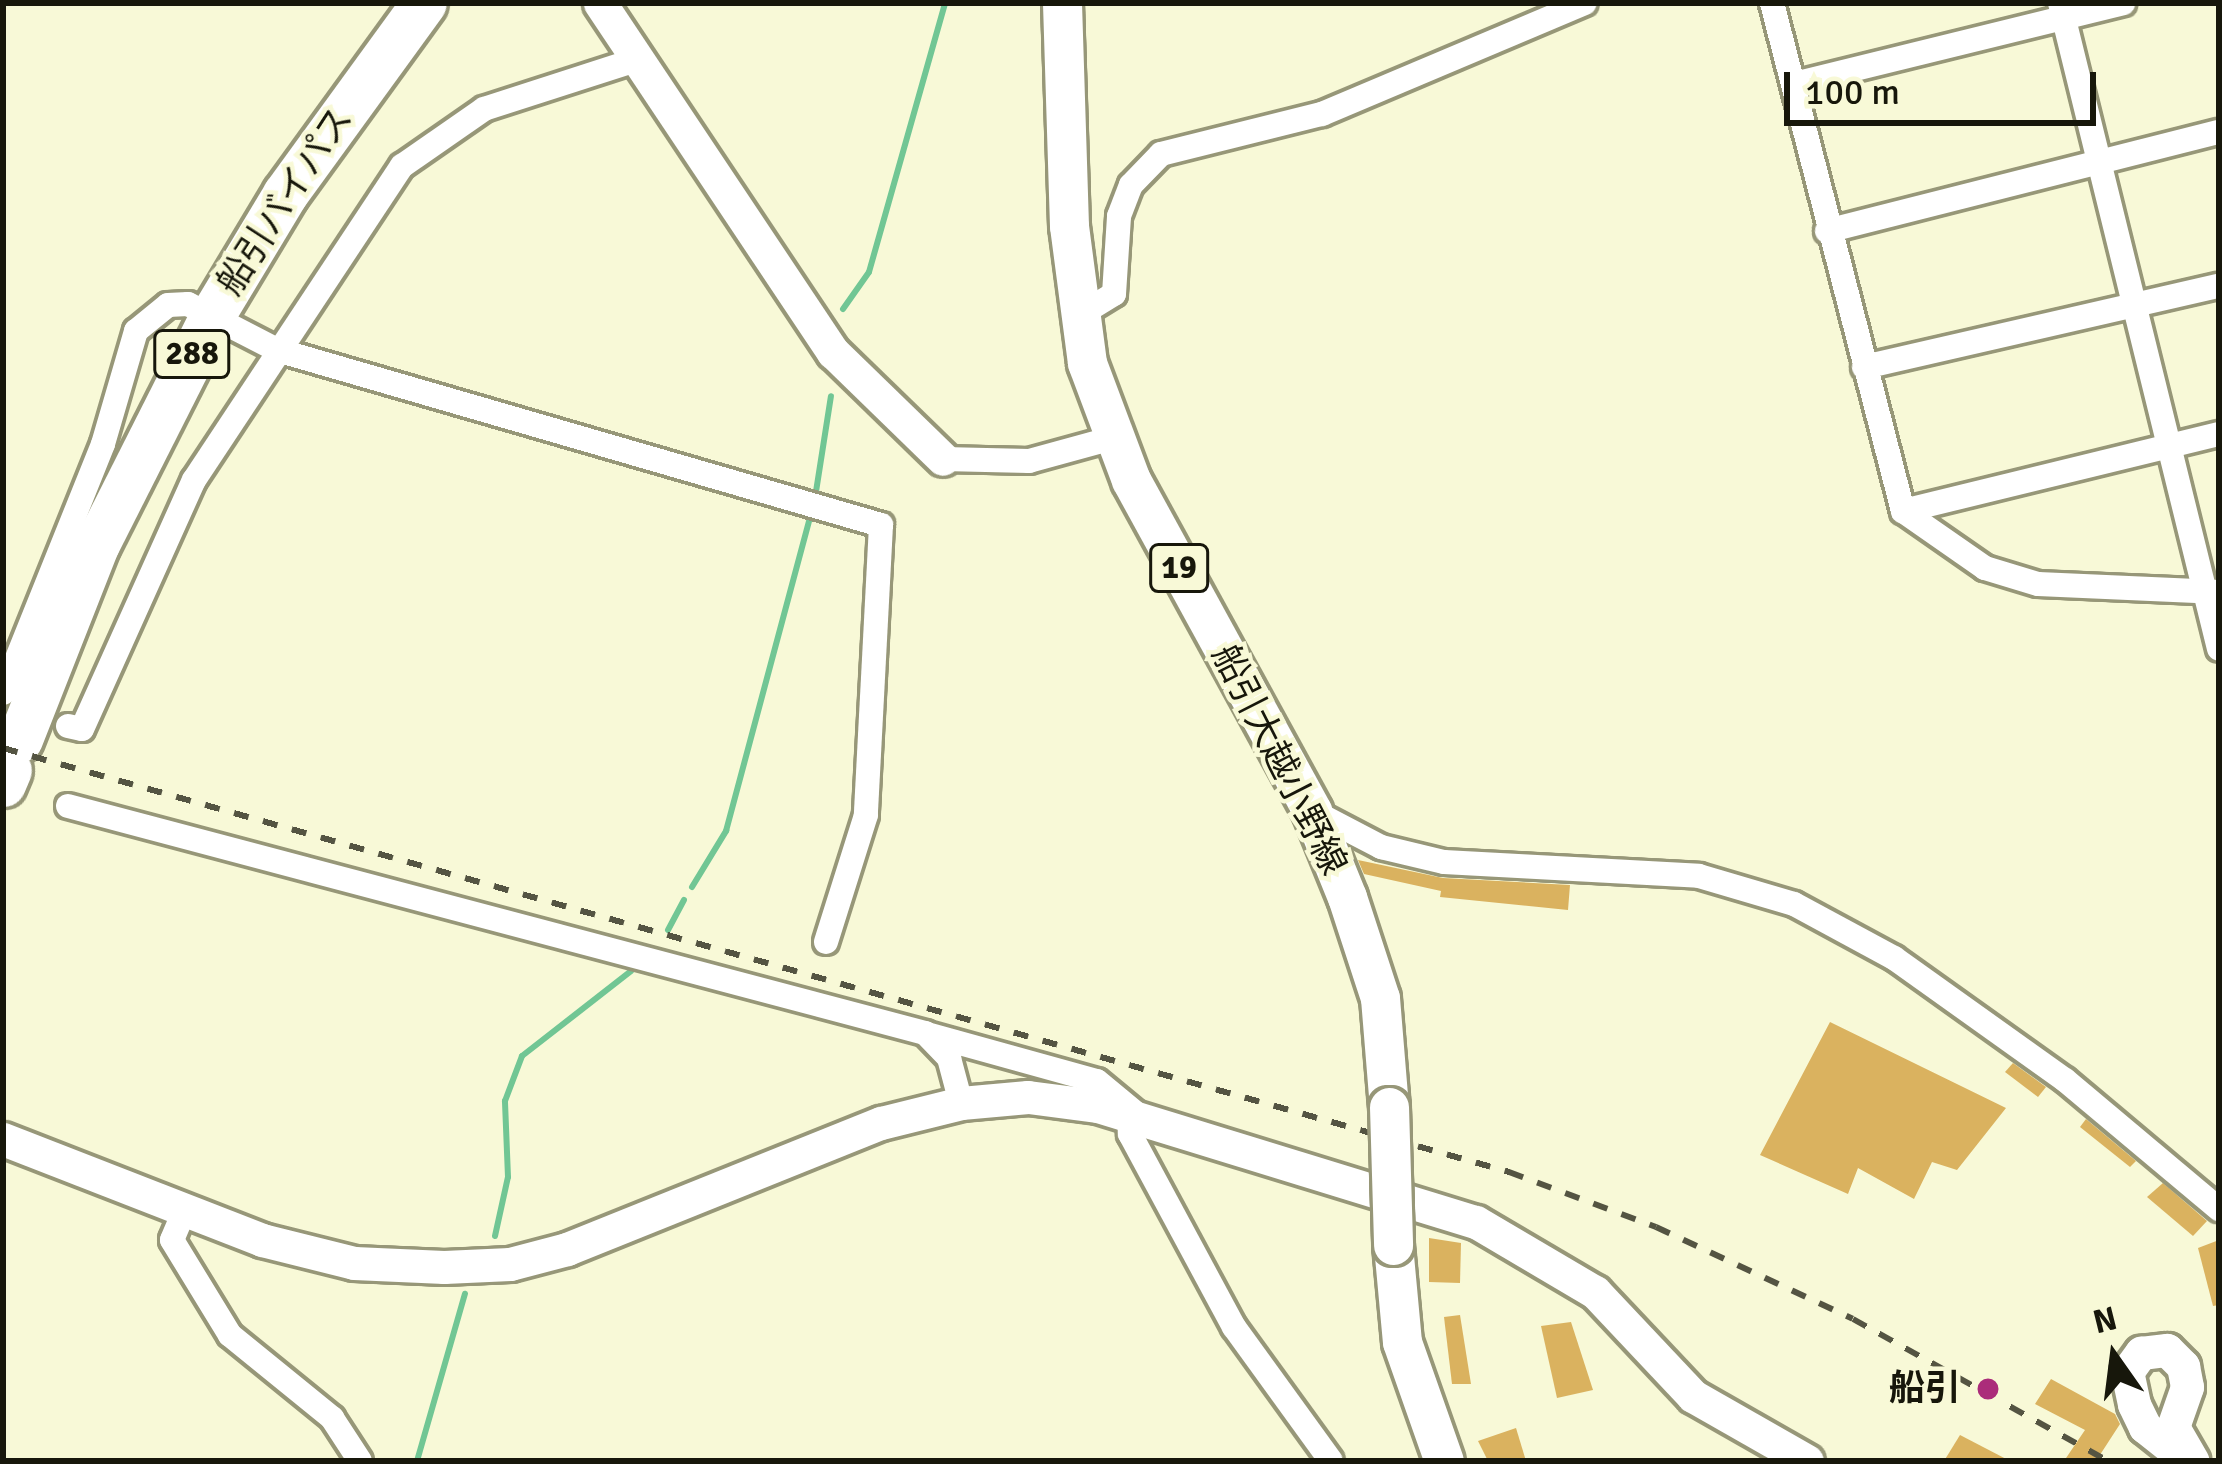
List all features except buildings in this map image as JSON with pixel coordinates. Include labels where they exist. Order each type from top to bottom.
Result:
[{"type":"highway","name":"船引バイパス","points":[[11,764],[97,544],[213,314],[336,119],[424,3]]},
{"type":"main road","name":"船引大越小野線","points":[[1062,3],[1078,316],[1113,438],[1312,811],[1372,964],[1389,1107],[1402,1342],[1444,1461]]},
{"type":"street","points":[[600,3],[833,352],[944,459],[1028,461],[1113,438]]},
{"type":"street","points":[[1078,316],[1114,294],[1119,216],[1132,185],[1161,154],[1322,114],[1586,3]]},
{"type":"street","points":[[1772,3],[1827,231],[1903,511],[1985,568],[2038,584],[2211,594]]},
{"type":"street","points":[[1793,84],[2061,10],[2123,3]]},
{"type":"street","points":[[2061,10],[2166,446],[2211,594],[2219,649]]},
{"type":"street","points":[[68,726],[82,729],[194,480],[402,166],[435,136],[484,109],[639,59]]},
{"type":"street","points":[[1827,231],[2219,132]]},
{"type":"street","points":[[1864,368],[2219,286]]},
{"type":"street","points":[[3,693],[103,444],[136,331],[168,305],[213,314],[277,350],[881,525],[886,539],[866,814],[826,942]]},
{"type":"street","points":[[1903,511],[2219,434]]},
{"type":"street","points":[[68,806],[1097,1081],[1138,1119]]},
{"type":"street","points":[[1312,811],[1381,847],[1444,862],[1699,876],[1794,904],[1894,958],[2065,1080],[2219,1209]]},
{"type":"street","points":[[925,1033],[949,1058],[962,1102]]},
{"type":"street","points":[[3,1139],[182,1214],[354,1263],[510,1264],[608,1234],[881,1123],[962,1102],[1028,1096],[1138,1119],[1476,1222],[1595,1292],[1693,1396],[1807,1461]]},
{"type":"street","points":[[1138,1119],[1130,1133],[1234,1327],[1331,1461]]},
{"type":"street","points":[[182,1214],[172,1240],[230,1335],[332,1418],[360,1461]]},
{"type":"waterway","points":[[843,309],[869,272],[945,3]]},
{"type":"waterway","points":[[815,498],[831,396]]},
{"type":"waterway","points":[[692,887],[726,831],[812,511]]},
{"type":"waterway","points":[[668,930],[684,900]]},
{"type":"waterway","points":[[495,1236],[508,1177],[505,1101],[522,1056],[631,971]]},
{"type":"waterway","points":[[417,1461],[465,1294]]},
{"type":"railway","points":[[3,748],[1509,1172],[1656,1227],[1853,1319],[2108,1461]]},
{"type":"place","name":"船引","points":[[1988,1389]]}]
